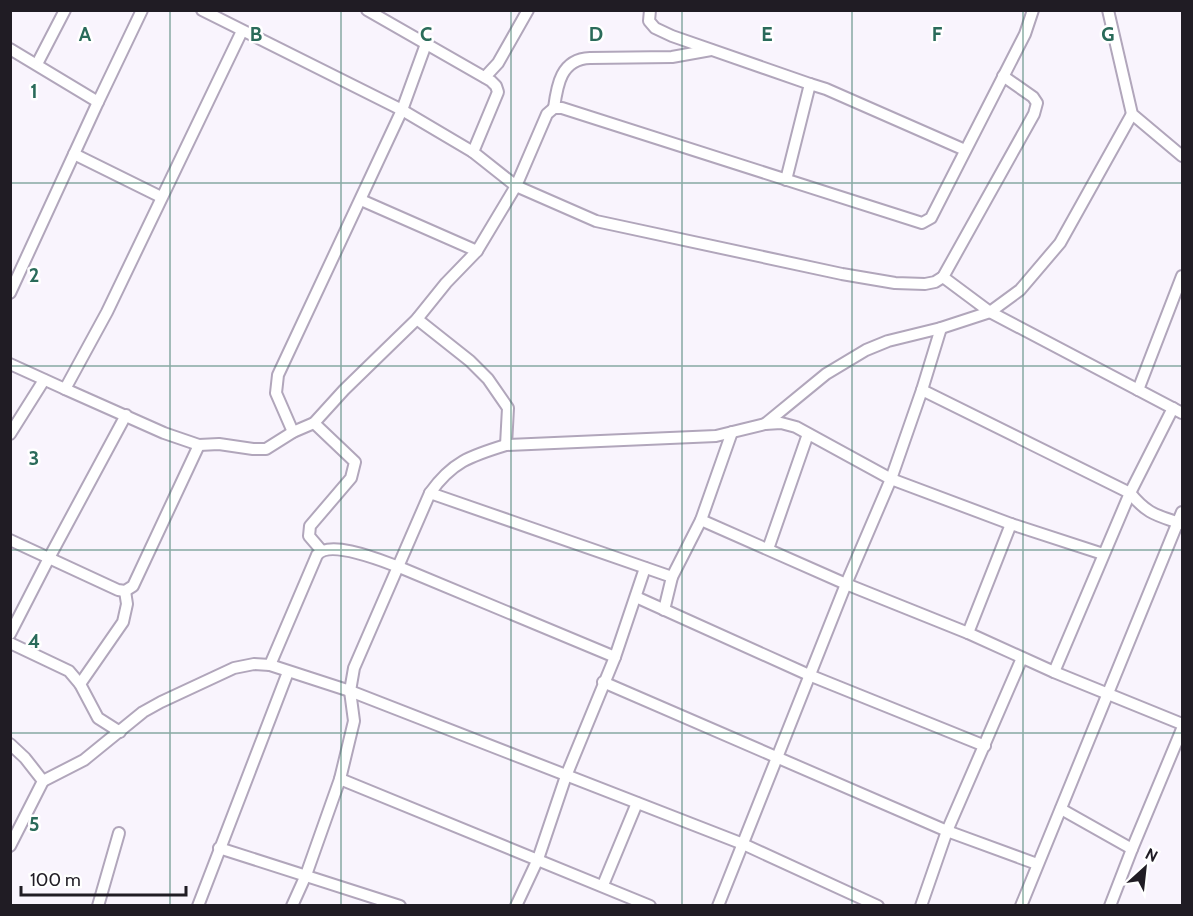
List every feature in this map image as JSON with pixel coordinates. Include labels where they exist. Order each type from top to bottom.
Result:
[{"type":"street","points":[[37,64],[65,10]]},
{"type":"street","points":[[10,293],[142,10]]},
{"type":"street","points":[[202,10],[226,16],[242,30],[402,110],[473,152],[516,186],[596,221],[842,274],[895,283],[925,284],[943,277],[1034,114],[1037,103],[1033,97],[1003,76]]},
{"type":"street","points":[[367,10],[485,77],[496,86],[498,92],[473,152]]},
{"type":"street","points":[[485,77],[503,54],[528,10]]},
{"type":"street","points":[[650,10],[649,21],[655,28],[672,36],[826,89],[966,150]]},
{"type":"street","points":[[554,108],[562,108],[922,223],[931,218],[1025,34],[1033,10]]},
{"type":"street","points":[[1108,10],[1132,114],[1182,156]]},
{"type":"street","points":[[65,389],[107,312],[242,30]]},
{"type":"street","points":[[293,432],[276,393],[278,375],[362,200],[402,110],[426,44]]},
{"type":"street","points":[[10,49],[98,102]]},
{"type":"street","points":[[10,364],[164,433],[199,445],[219,444],[266,449],[293,432],[314,423],[344,390],[417,320],[446,283],[477,251],[516,186],[547,114],[554,108],[559,80],[566,67],[577,60],[590,58],[672,57],[711,50]]},
{"type":"street","points":[[786,180],[810,84]]},
{"type":"street","points":[[765,424],[826,374],[866,350],[888,341],[941,328],[990,312],[1020,290],[1060,243],[1132,114]]},
{"type":"street","points":[[74,154],[161,198]]},
{"type":"street","points":[[362,200],[477,251]]},
{"type":"street","points":[[943,277],[990,312],[1178,411],[1130,493],[1054,672]]},
{"type":"street","points":[[1138,390],[1182,280]]},
{"type":"street","points":[[417,320],[470,361],[488,380],[508,408],[506,445]]},
{"type":"street","points":[[718,906],[809,675],[891,479],[941,328]]},
{"type":"street","points":[[10,434],[44,380]]},
{"type":"street","points":[[922,390],[1130,493],[1138,503],[1154,514],[1181,519],[1021,906]]},
{"type":"street","points":[[10,634],[126,415]]},
{"type":"street","points":[[314,423],[355,462],[351,478],[310,526],[309,536],[321,550]]},
{"type":"street","points":[[292,906],[306,875],[340,779],[354,721],[350,691],[354,668],[430,494],[443,475],[472,455],[506,445],[717,436],[765,424],[781,423],[796,427],[891,479],[1011,524],[1103,554]]},
{"type":"street","points":[[664,610],[672,578],[701,519],[732,432]]},
{"type":"street","points":[[768,549],[808,434]]},
{"type":"street","points":[[10,540],[118,590],[125,591],[133,585],[199,445]]},
{"type":"street","points":[[430,494],[672,578]]},
{"type":"street","points":[[701,519],[846,584],[1182,724]]},
{"type":"street","points":[[968,633],[1011,524]]},
{"type":"street","points":[[270,665],[317,555],[321,550],[327,548],[363,555],[399,567],[615,657]]},
{"type":"street","points":[[516,906],[538,859],[567,776],[615,657],[645,568]]},
{"type":"street","points":[[80,684],[123,622],[127,604],[125,591]]},
{"type":"street","points":[[636,597],[809,675],[985,746]]},
{"type":"street","points":[[10,643],[69,671],[80,684],[98,718],[120,732]]},
{"type":"street","points":[[921,906],[947,831],[1022,658]]},
{"type":"street","points":[[10,846],[14,832],[43,781],[84,760],[143,712],[160,702],[234,668],[254,664],[270,665],[350,691],[743,844],[878,906]]},
{"type":"street","points":[[198,906],[288,672]]},
{"type":"street","points":[[603,682],[947,831],[1037,864]]},
{"type":"street","points":[[1110,906],[1182,729]]},
{"type":"street","points":[[10,744],[25,758],[43,781]]},
{"type":"street","points":[[340,779],[651,906]]},
{"type":"street","points":[[603,885],[636,803]]},
{"type":"street","points":[[1061,809],[1132,849]]},
{"type":"street","points":[[98,906],[119,833]]},
{"type":"street","points":[[219,848],[400,906]]}]
